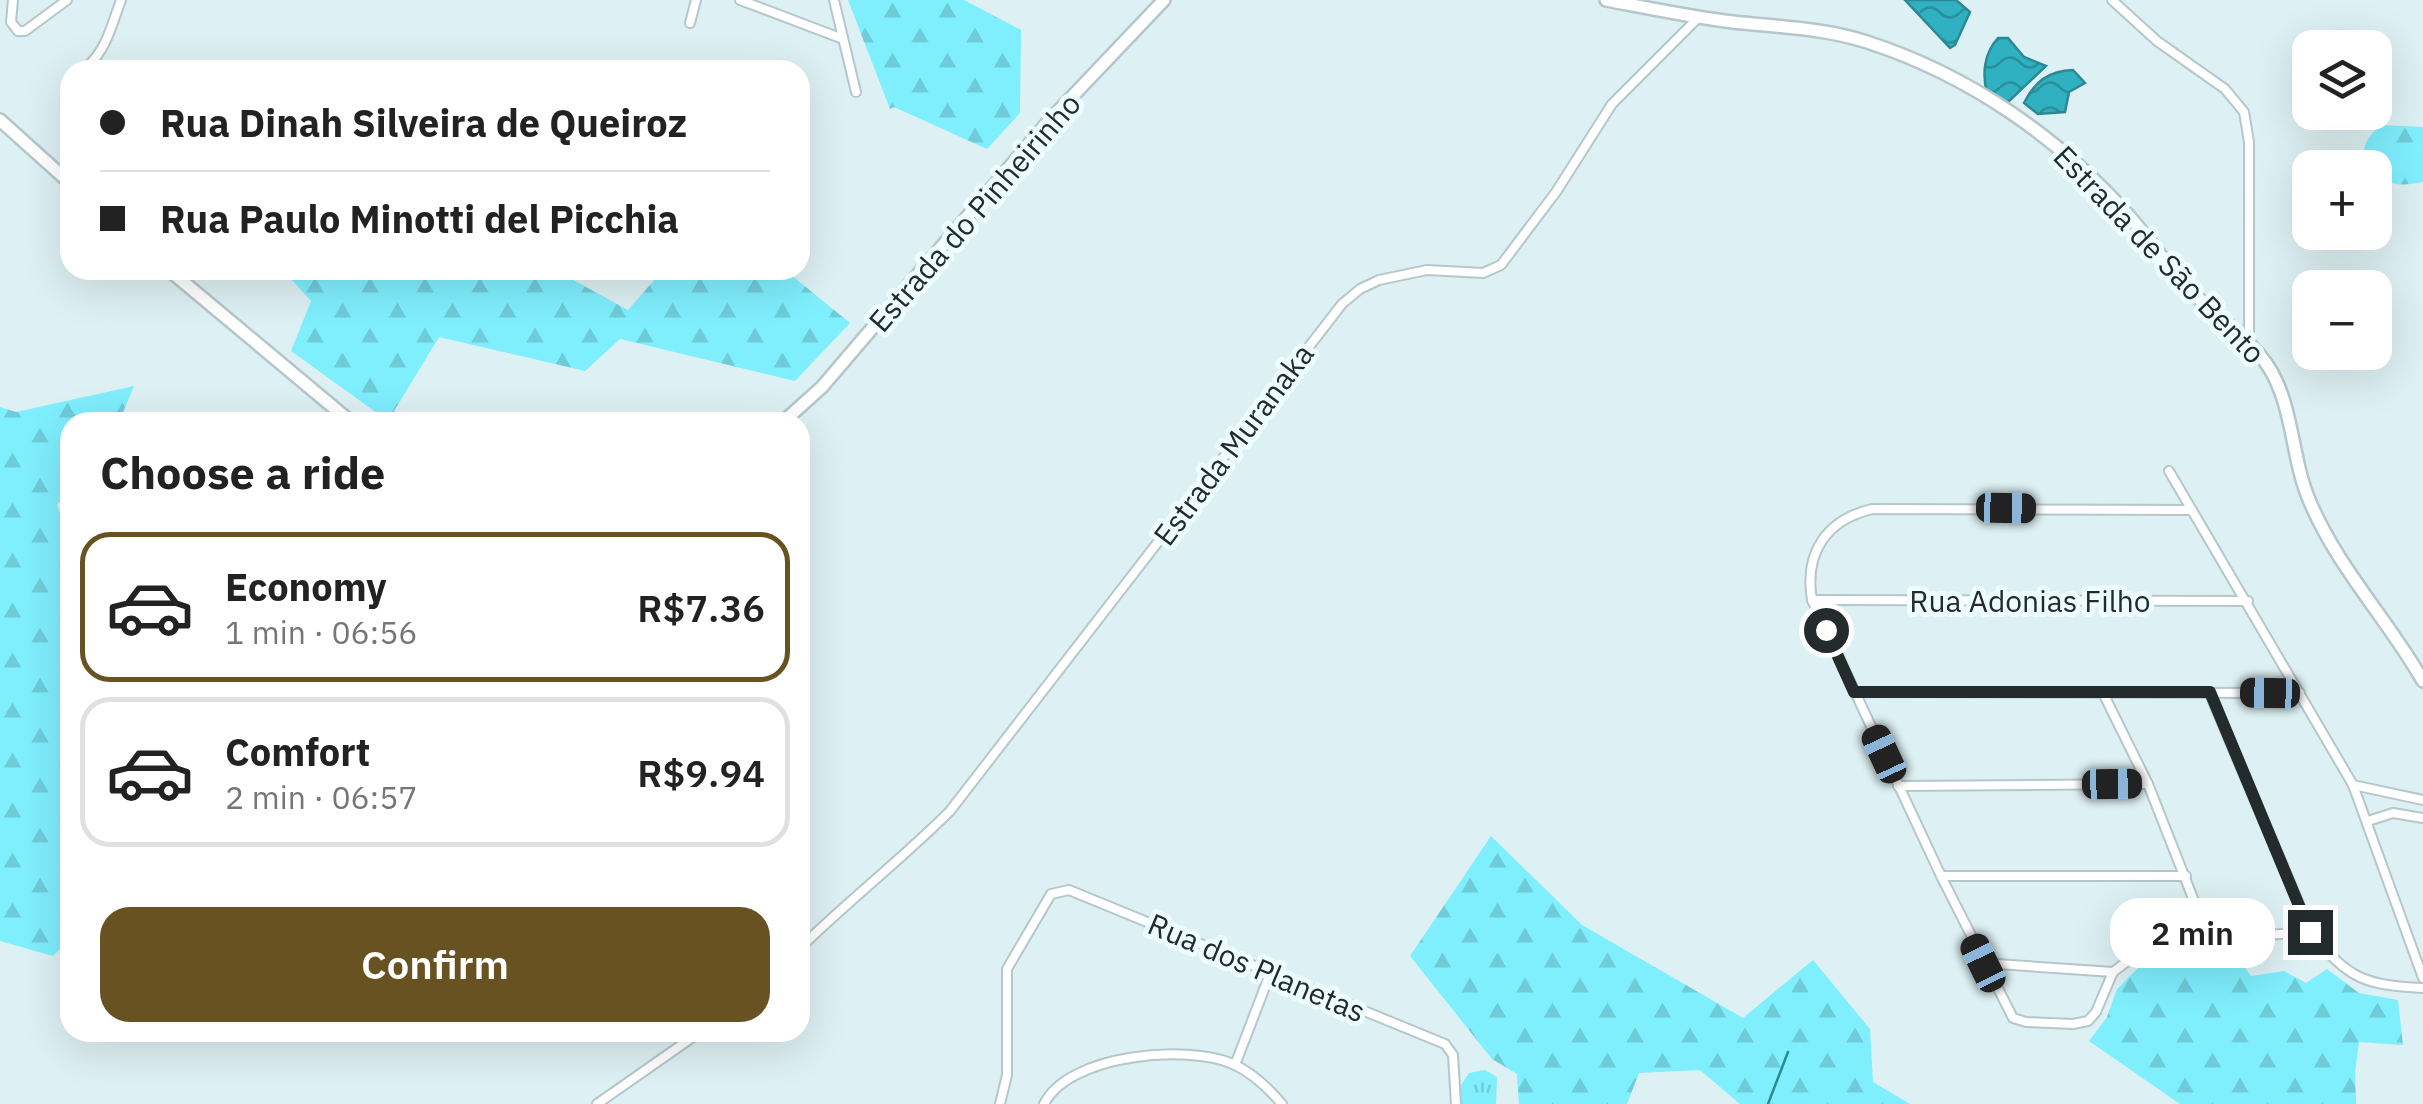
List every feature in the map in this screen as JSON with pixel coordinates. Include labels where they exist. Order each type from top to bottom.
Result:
[{"type":"street","points":[[13,0],[10,16],[14,28],[25,32],[67,0]]},
{"type":"street","points":[[95,60],[121,0]]},
{"type":"street","points":[[690,23],[696,0]]},
{"type":"street","points":[[740,0],[842,39]]},
{"type":"street","points":[[834,0],[856,92]]},
{"type":"street","name":"Estrada do Pinheirinho","points":[[794,412],[822,388],[1049,121],[1164,0]]},
{"type":"street","name":"Estrada de São Bento","points":[[1606,0],[1862,40],[1978,92],[2037,129],[2092,176],[2194,294],[2249,342],[2276,380],[2301,480],[2324,531],[2423,682]]},
{"type":"street","points":[[2112,0],[2158,41],[2225,89],[2244,112],[2249,142],[2249,342]]},
{"type":"street","name":"Estrada Muranaka","points":[[810,938],[950,811],[1342,304],[1379,280],[1428,270],[1483,273],[1501,265],[1556,192],[1612,104],[1699,17]]},
{"type":"street","points":[[0,120],[60,175]]},
{"type":"street","points":[[190,280],[339,412]]},
{"type":"street","points":[[2169,471],[2353,785],[2423,978]]},
{"type":"street","points":[[2191,510],[1872,509],[1843,519],[1820,541],[1810,568],[1812,600],[2008,1012],[2026,1022],[2088,1021],[2096,1012],[2113,972],[2138,954],[2209,939],[2310,932]]},
{"type":"street","name":"Rua Adonias Filho","points":[[1812,600],[2248,601]]},
{"type":"street","points":[[1854,692],[2300,694]]},
{"type":"street","points":[[2210,692],[2310,932],[2353,975],[2373,984],[2423,988]]},
{"type":"street","points":[[2103,693],[2148,784],[2209,939]]},
{"type":"street","points":[[1898,786],[2148,784]]},
{"type":"street","points":[[2353,785],[2423,800]]},
{"type":"street","points":[[2388,793],[2393,813]]},
{"type":"street","points":[[2368,822],[2393,813],[2423,818]]},
{"type":"street","points":[[1941,876],[2186,876]]},
{"type":"street","name":"Rua dos Planetas","points":[[1000,1104],[1006,1075],[1007,969],[1051,894],[1068,890],[1445,1044],[1453,1056],[1456,1104]]},
{"type":"street","points":[[1983,963],[2113,972]]},
{"type":"street","points":[[1235,1064],[1270,974]]},
{"type":"street","points":[[597,1104],[686,1042]]},
{"type":"street","points":[[1044,1104],[1050,1093],[1070,1077],[1134,1058],[1173,1054],[1235,1064],[1282,1104]]},
{"type":"green space","points":[[848,0],[964,0],[1021,30],[1020,113],[987,149],[894,107],[890,109]]},
{"type":"green space","points":[[2392,126],[2423,127],[2423,182],[2392,183],[2392,150],[2365,150],[2376,130],[2392,130]]},
{"type":"green space","points":[[292,280],[573,280],[628,310],[654,280],[797,280],[850,323],[795,381],[620,339],[585,371],[439,337],[393,412],[376,412],[291,351],[311,301]]},
{"type":"green space","points":[[134,386],[123,412],[60,412],[60,949],[53,956],[0,941],[0,407],[16,412]]},
{"type":"green space","points":[[1491,836],[1582,925],[1743,1018],[1813,960],[1870,1029],[1873,1082],[1910,1104],[1740,1104],[1700,1070],[1639,1073],[1627,1104],[1519,1104],[1517,1074],[1492,1059],[1410,956]]},
{"type":"green space","points":[[2228,945],[2251,976],[2284,971],[2306,983],[2327,969],[2359,993],[2398,1000],[2403,1045],[2359,1042],[2356,1104],[2180,1104],[2089,1041],[2107,1017],[2117,989],[2141,965]]},
{"type":"green space","points":[[1485,1070],[1497,1077],[1496,1104],[1460,1104],[1459,1088],[1469,1073]]},
{"type":"water","points":[[1905,0],[1956,0],[1970,12],[1955,45],[1950,48]]},
{"type":"water","points":[[1998,38],[2008,38],[2024,57],[2046,66],[2008,102],[1987,93],[1985,86],[1987,57]]},
{"type":"water","points":[[2073,70],[2085,83],[2069,92],[2065,112],[2038,114],[2024,103],[2044,79]]},
{"type":"waterway","points":[[1768,1104],[1788,1052]]},
{"type":"route","points":[[1826,630],[1854,692],[2210,692],[2310,932]]}]
